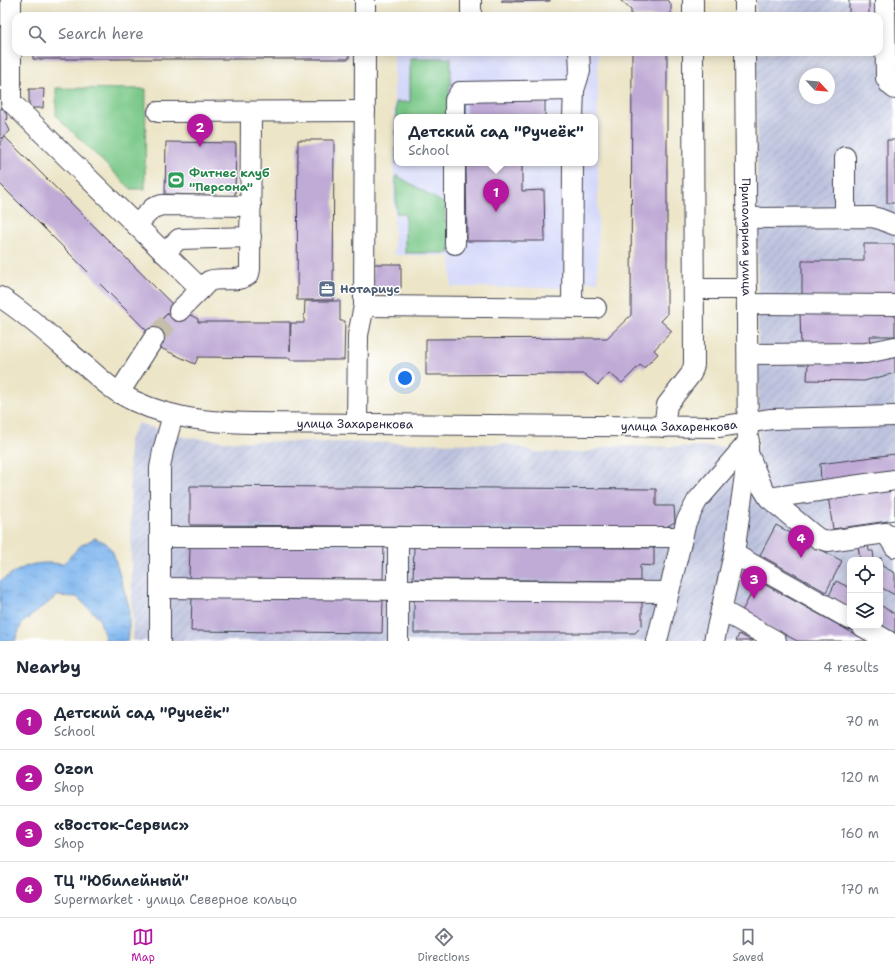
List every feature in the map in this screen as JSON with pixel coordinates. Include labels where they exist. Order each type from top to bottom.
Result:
[{"type":"street","points":[[11,0],[6,104],[136,225],[201,289]]},
{"type":"street","points":[[365,0],[365,12]]},
{"type":"street","points":[[471,0],[471,12]]},
{"type":"street","points":[[693,0],[693,12]]},
{"type":"street","points":[[745,0],[745,12]]},
{"type":"street","points":[[885,0],[886,78],[890,85],[895,89]]},
{"type":"street","points":[[357,424],[358,335],[364,306],[365,56]]},
{"type":"street","points":[[573,114],[574,90],[580,71],[579,56]]},
{"type":"street","points":[[664,427],[666,405],[693,370],[693,56]]},
{"type":"street","name":"Приполярная улица","points":[[745,56],[749,439]]},
{"type":"street","points":[[455,114],[455,100],[460,92],[574,90]]},
{"type":"street","points":[[158,112],[365,111]]},
{"type":"street","points":[[179,311],[209,281],[214,279],[241,279],[249,274],[251,206],[250,112]]},
{"type":"street","points":[[845,157],[845,218]]},
{"type":"street","points":[[455,166],[456,244]]},
{"type":"street","points":[[572,308],[573,166]]},
{"type":"street","points":[[136,225],[153,208],[162,205],[251,206]]},
{"type":"street","points":[[747,218],[872,217],[895,225]]},
{"type":"street","points":[[164,253],[179,239],[250,237]]},
{"type":"street","points":[[694,289],[747,297],[895,305]]},
{"type":"street","name":"улица Захаренкова","points":[[0,297],[21,312],[119,392],[138,403],[190,419],[220,422],[718,427],[749,439],[771,419],[895,416]]},
{"type":"street","points":[[364,306],[596,308]]},
{"type":"street","points":[[119,392],[154,338]]},
{"type":"street","points":[[748,354],[866,354],[895,347]]},
{"type":"street","points":[[160,641],[161,460],[173,415]]},
{"type":"street","points":[[749,439],[762,487],[769,498],[819,539],[828,541],[892,537]]},
{"type":"street","points":[[657,641],[686,522],[697,501],[749,439]]},
{"type":"street","points":[[714,641],[734,554],[749,439]]},
{"type":"street","points":[[769,498],[895,480]]},
{"type":"street","points":[[160,537],[682,537]]},
{"type":"street","points":[[398,537],[398,641]]},
{"type":"street","points":[[734,554],[847,617]]},
{"type":"street","points":[[160,588],[669,592]]},
{"type":"street","points":[[721,610],[776,641]]},
{"type":"street","points":[[867,629],[888,641]]},
{"type":"shaded area","points":[[756,0],[895,0],[895,641],[133,641],[129,440],[138,423],[184,437],[223,441],[509,444],[535,452],[582,453],[611,446],[759,447],[756,56],[883,56],[883,12],[756,12]]},
{"type":"shaded area","points":[[394,56],[598,56],[598,114],[394,114]]},
{"type":"shaded area","points":[[394,166],[598,166],[598,282],[564,281],[564,288],[451,287],[451,256],[394,255]]},
{"type":"green space","points":[[410,58],[451,58],[449,114],[396,114],[396,102],[410,102]]},
{"type":"green space","points":[[56,88],[146,89],[145,189],[131,189],[56,116]]},
{"type":"green space","points":[[396,175],[445,204],[445,222],[450,222],[450,253],[405,253],[405,214],[396,213]]},
{"type":"water","points":[[95,538],[106,543],[113,552],[129,607],[127,641],[106,641],[99,618],[77,597],[57,596],[22,623],[15,641],[0,641],[0,581],[16,571],[30,565],[44,563],[63,564],[80,546]]},
{"type":"building","points":[[502,0],[550,0],[550,1],[502,2]]},
{"type":"building","points":[[620,0],[667,0],[671,4],[671,12],[631,12],[631,10]]},
{"type":"building","points":[[849,0],[869,0],[869,12],[849,12]]},
{"type":"building","points":[[33,56],[349,56],[349,59],[33,59]]},
{"type":"building","points":[[632,56],[667,56],[667,315],[661,321],[672,331],[654,350],[658,354],[644,368],[640,365],[622,383],[609,373],[598,385],[584,374],[426,375],[426,339],[607,338],[631,315]]},
{"type":"building","points":[[29,89],[44,89],[43,108],[29,108]]},
{"type":"building","points":[[466,100],[545,100],[545,114],[466,114]]},
{"type":"building","points":[[4,108],[8,119],[5,120],[10,131],[0,140],[0,109]]},
{"type":"building","points":[[5,137],[175,307],[198,319],[198,322],[290,322],[290,351],[291,323],[304,323],[305,301],[340,301],[340,321],[345,321],[344,360],[198,357],[195,364],[154,345],[149,333],[168,313],[148,332],[0,184],[0,142]]},
{"type":"building","points":[[298,140],[334,140],[333,300],[297,300]]},
{"type":"building","points":[[887,140],[895,140],[895,203],[887,203]]},
{"type":"building","points":[[166,142],[236,143],[235,196],[165,194]]},
{"type":"building","points":[[466,166],[522,166],[522,191],[544,190],[545,241],[467,241]]},
{"type":"building","points":[[864,244],[895,244],[895,296],[802,296],[802,261],[864,261]]},
{"type":"building","points":[[373,264],[401,264],[401,288],[373,288]]},
{"type":"building","points":[[895,312],[895,336],[870,336],[871,344],[801,345],[800,313]]},
{"type":"building","points":[[895,355],[895,373],[864,381],[807,380],[808,363],[861,364]]},
{"type":"building","points":[[895,454],[895,471],[821,481],[820,464]]},
{"type":"building","points":[[190,486],[656,489],[656,506],[674,506],[675,522],[664,528],[190,525]]},
{"type":"building","points":[[895,487],[895,520],[833,529],[828,496]]},
{"type":"building","points":[[776,525],[842,561],[826,592],[760,555]]},
{"type":"building","points":[[868,544],[869,551],[873,551],[874,557],[860,557],[858,545]]},
{"type":"building","points":[[190,546],[384,546],[383,579],[189,579]]},
{"type":"building","points":[[414,547],[654,548],[654,566],[640,565],[640,581],[413,579]]},
{"type":"building","points":[[883,567],[895,573],[895,595],[883,589]]},
{"type":"building","points":[[758,581],[867,641],[797,641],[742,611]]},
{"type":"building","points":[[836,581],[847,586],[847,606],[829,596]]},
{"type":"building","points":[[192,597],[383,600],[382,633],[191,631]]},
{"type":"building","points":[[414,599],[642,600],[642,626],[635,633],[414,633]]},
{"type":"building","points":[[883,607],[895,614],[895,633],[883,626]]},
{"type":"building","points":[[739,634],[752,641],[736,641]]},
{"type":"tunnel","points":[[154,338],[179,311]]},
{"type":"place","name":"Ozon","points":[[200,147]]},
{"type":"place","name":"Фитнес клуб \"Персона\"","points":[[176,180]]},
{"type":"place","name":"Детский сад \"Ручеёк\"","points":[[496,212]]},
{"type":"place","name":"Нотариус","points":[[327,289]]},
{"type":"place","name":"ТЦ \"Юбилейный\"","points":[[801,558]]},
{"type":"place","name":"«Восток-Сервис»","points":[[754,599]]}]
